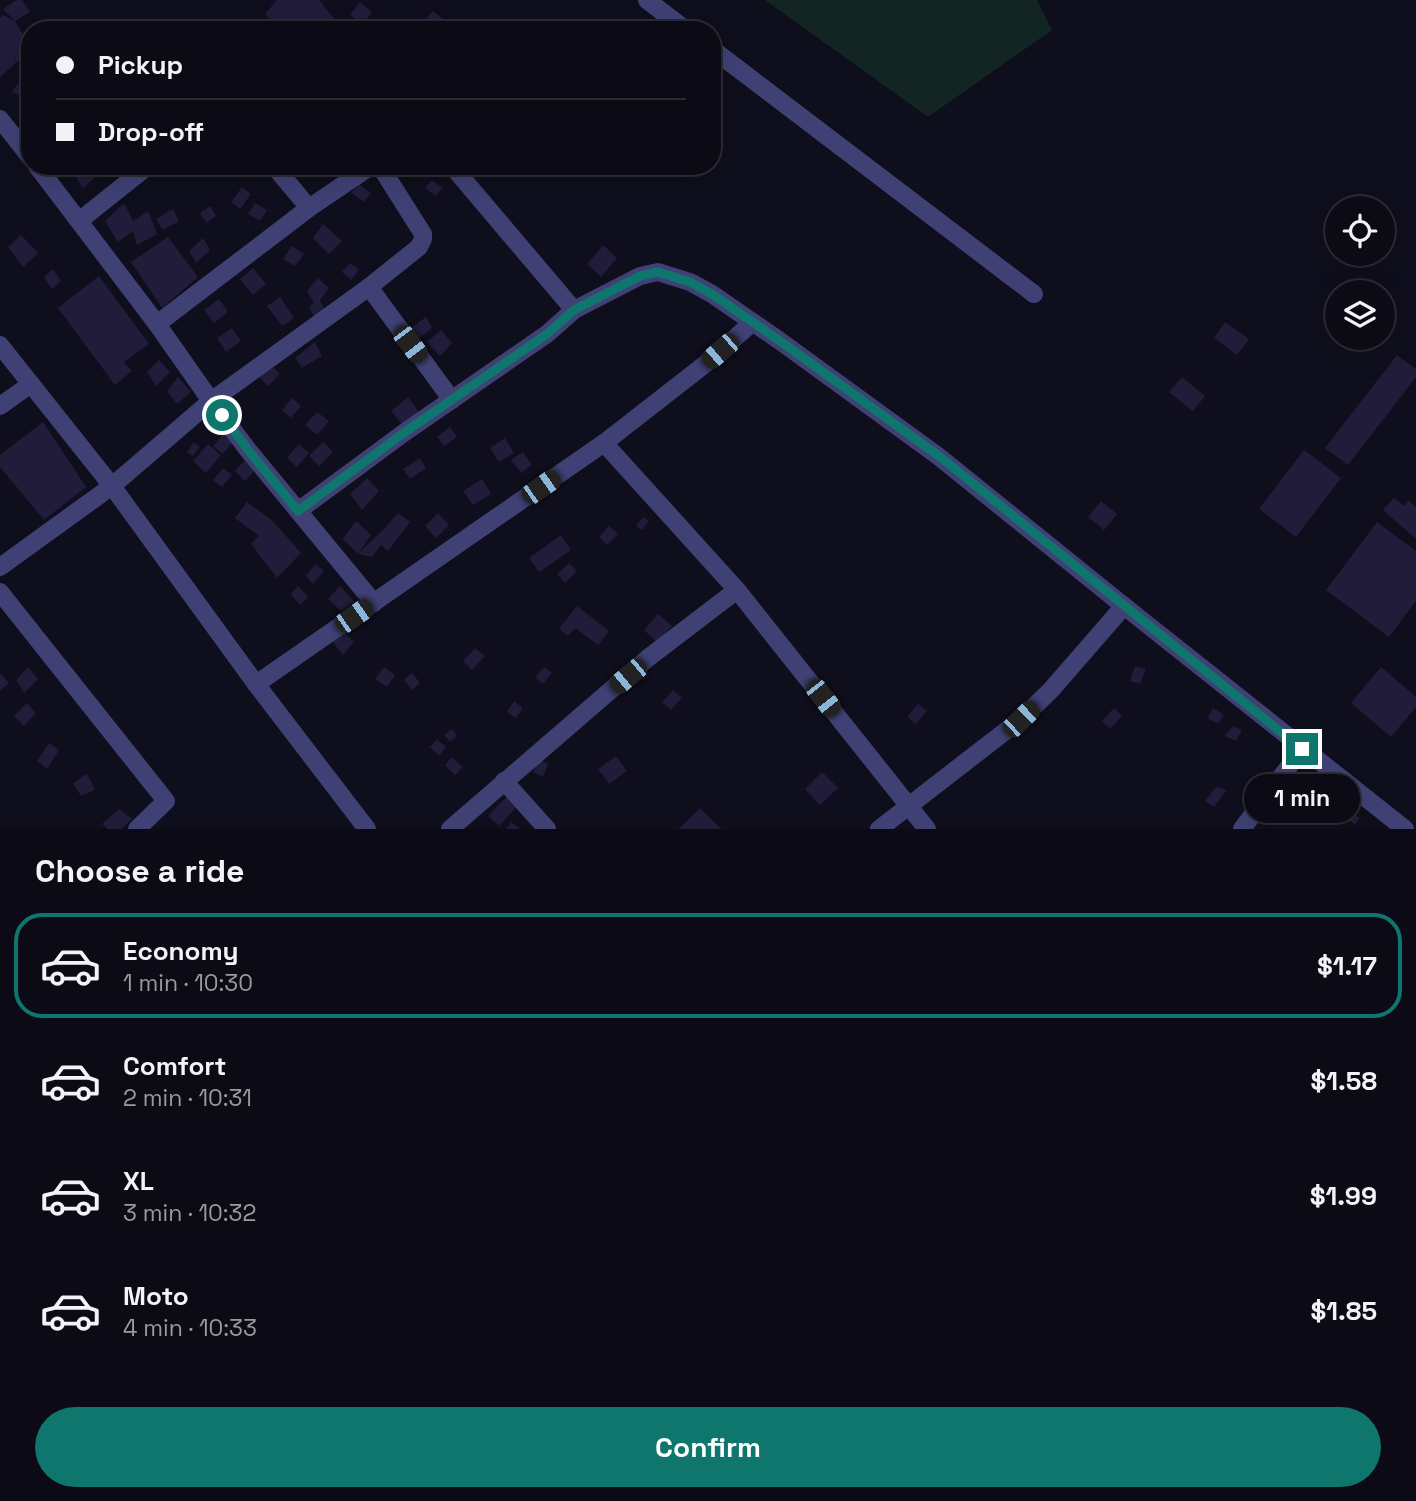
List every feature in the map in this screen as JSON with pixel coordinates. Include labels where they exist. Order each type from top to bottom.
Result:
[{"type":"street","points":[[647,0],[675,21]]},
{"type":"street","points":[[721,56],[1034,294]]},
{"type":"street","points":[[0,119],[21,146]]},
{"type":"street","points":[[44,175],[157,324],[211,401],[374,603]]},
{"type":"street","points":[[79,221],[137,175]]},
{"type":"street","points":[[282,175],[309,208]]},
{"type":"street","points":[[157,324],[309,208],[358,175]]},
{"type":"street","points":[[0,567],[112,486],[211,401],[369,287],[419,247],[423,234],[386,175]]},
{"type":"street","points":[[460,175],[574,310]]},
{"type":"street","points":[[298,511],[405,432],[547,334],[574,310],[640,276],[658,272],[690,282],[712,294],[939,456],[1405,829]]},
{"type":"street","points":[[369,287],[452,400]]},
{"type":"street","points":[[256,684],[604,443],[704,365],[753,322]]},
{"type":"street","points":[[0,345],[112,486],[256,684],[367,829]]},
{"type":"street","points":[[0,406],[32,384]]},
{"type":"street","points":[[604,443],[737,590],[927,829]]},
{"type":"street","points":[[450,829],[648,659],[737,590]]},
{"type":"street","points":[[0,592],[166,802],[136,829]]},
{"type":"street","points":[[879,829],[1021,719],[1051,690],[1124,606]]},
{"type":"street","points":[[1242,829],[1302,749]]},
{"type":"street","points":[[504,781],[547,829]]},
{"type":"green space","points":[[765,0],[1037,0],[1052,30],[928,117]]},
{"type":"building","points":[[17,0],[22,0],[30,12],[15,21],[3,9]]},
{"type":"building","points":[[277,0],[319,0],[336,21],[271,21],[265,14]]},
{"type":"building","points":[[360,2],[372,12],[365,21],[357,21],[350,15]]},
{"type":"building","points":[[433,11],[445,21],[424,21]]},
{"type":"building","points":[[3,15],[15,21],[21,31],[21,58],[0,77],[0,17]]},
{"type":"building","points":[[21,81],[21,96],[11,92]]},
{"type":"building","points":[[74,175],[97,175],[83,189]]},
{"type":"building","points":[[432,180],[443,188],[435,196],[425,188]]},
{"type":"building","points":[[359,184],[371,193],[364,202],[351,193]]},
{"type":"building","points":[[242,187],[251,194],[240,209],[231,202]]},
{"type":"building","points":[[124,203],[133,221],[148,211],[157,234],[137,245],[133,231],[118,242],[105,221]]},
{"type":"building","points":[[255,203],[267,210],[260,221],[248,214]]},
{"type":"building","points":[[210,206],[216,216],[206,223],[200,213]]},
{"type":"building","points":[[173,209],[179,221],[163,230],[156,219]]},
{"type":"building","points":[[323,224],[342,241],[329,254],[313,238]]},
{"type":"building","points":[[21,235],[38,253],[23,267],[8,247]]},
{"type":"building","points":[[168,237],[198,277],[162,308],[131,262]]},
{"type":"building","points":[[203,238],[210,250],[196,263],[189,251]]},
{"type":"building","points":[[603,245],[617,258],[601,277],[587,264]]},
{"type":"building","points":[[292,246],[304,254],[295,266],[283,259]]},
{"type":"building","points":[[350,263],[359,270],[351,280],[342,272]]},
{"type":"building","points":[[253,268],[266,284],[253,295],[240,279]]},
{"type":"building","points":[[53,269],[61,281],[52,289],[44,277]]},
{"type":"building","points":[[99,276],[149,344],[124,362],[132,371],[115,385],[58,308]]},
{"type":"building","points":[[318,278],[329,288],[320,300],[325,311],[315,318],[309,307],[314,302],[307,291]]},
{"type":"building","points":[[280,297],[294,318],[282,326],[267,306]]},
{"type":"building","points":[[219,299],[228,312],[214,323],[204,310]]},
{"type":"building","points":[[426,317],[432,328],[415,341],[408,330]]},
{"type":"building","points":[[1225,322],[1249,339],[1237,355],[1214,338]]},
{"type":"building","points":[[232,328],[241,341],[226,352],[217,338]]},
{"type":"building","points":[[441,330],[452,343],[440,356],[427,342]]},
{"type":"building","points":[[315,342],[322,356],[302,368],[295,358]]},
{"type":"building","points":[[1397,355],[1416,369],[1416,377],[1348,465],[1325,448]]},
{"type":"building","points":[[159,360],[170,372],[156,386],[147,372]]},
{"type":"building","points":[[271,365],[280,374],[268,386],[259,377]]},
{"type":"building","points":[[178,377],[191,392],[177,404],[167,391]]},
{"type":"building","points":[[1182,377],[1205,396],[1193,411],[1169,392]]},
{"type":"building","points":[[408,397],[419,412],[403,425],[391,411]]},
{"type":"building","points":[[292,398],[301,406],[291,418],[282,410]]},
{"type":"building","points":[[317,412],[329,421],[317,435],[305,425]]},
{"type":"building","points":[[43,422],[86,487],[44,520],[0,467],[0,455]]},
{"type":"building","points":[[450,427],[457,437],[444,446],[437,437]]},
{"type":"building","points":[[227,429],[237,437],[223,454],[213,446]]},
{"type":"building","points":[[505,438],[514,453],[499,462],[490,448]]},
{"type":"building","points":[[194,442],[200,447],[193,456],[187,452]]},
{"type":"building","points":[[323,442],[333,452],[319,466],[309,456]]},
{"type":"building","points":[[208,444],[221,455],[206,473],[193,461]]},
{"type":"building","points":[[299,444],[309,453],[297,467],[287,458]]},
{"type":"building","points":[[1304,450],[1341,478],[1296,537],[1259,509]]},
{"type":"building","points":[[523,452],[532,465],[521,473],[511,460]]},
{"type":"building","points":[[247,458],[257,468],[245,481],[235,471]]},
{"type":"building","points":[[420,458],[426,468],[410,479],[403,469]]},
{"type":"building","points":[[223,468],[232,475],[222,487],[213,480]]},
{"type":"building","points":[[367,478],[379,491],[362,510],[350,494]]},
{"type":"building","points":[[482,479],[491,494],[473,505],[463,491]]},
{"type":"building","points":[[1394,498],[1404,506],[1408,500],[1416,507],[1416,539],[1383,510]]},
{"type":"building","points":[[1101,501],[1117,514],[1104,530],[1088,517]]},
{"type":"building","points":[[247,502],[274,522],[301,553],[277,578],[251,544],[259,536],[235,518]]},
{"type":"building","points":[[398,513],[410,522],[388,551],[381,545],[372,557],[358,554]]},
{"type":"building","points":[[438,513],[449,525],[436,538],[425,526]]},
{"type":"building","points":[[643,517],[649,521],[642,530],[636,526]]},
{"type":"building","points":[[356,521],[371,535],[358,554],[343,539]]},
{"type":"building","points":[[1377,522],[1416,551],[1416,601],[1389,637],[1326,590]]},
{"type":"building","points":[[609,526],[618,534],[607,545],[599,537]]},
{"type":"building","points":[[561,535],[571,550],[539,572],[529,558]]},
{"type":"building","points":[[569,563],[577,571],[565,583],[557,574]]},
{"type":"building","points":[[315,564],[324,571],[313,584],[306,576]]},
{"type":"building","points":[[298,586],[308,597],[300,605],[291,594]]},
{"type":"building","points":[[340,586],[355,602],[341,611],[328,599]]},
{"type":"building","points":[[577,606],[609,631],[598,645],[575,628],[568,636],[559,629]]},
{"type":"building","points":[[658,614],[672,626],[657,642],[644,630]]},
{"type":"building","points":[[344,632],[354,642],[343,655],[332,641]]},
{"type":"building","points":[[475,648],[485,656],[472,670],[463,661]]},
{"type":"building","points":[[1135,666],[1146,669],[1140,684],[1130,681]]},
{"type":"building","points":[[28,667],[38,679],[24,693],[16,680]]},
{"type":"building","points":[[384,667],[395,675],[387,687],[375,679]]},
{"type":"building","points":[[544,667],[552,673],[543,684],[535,677]]},
{"type":"building","points":[[1381,667],[1416,697],[1416,707],[1391,737],[1351,703]]},
{"type":"building","points":[[0,673],[9,683],[0,691]]},
{"type":"building","points":[[412,673],[420,683],[412,690],[404,680]]},
{"type":"building","points":[[673,690],[682,698],[671,710],[662,702]]},
{"type":"building","points":[[514,701],[523,708],[516,718],[507,712]]},
{"type":"building","points":[[27,703],[36,713],[24,726],[14,716]]},
{"type":"building","points":[[918,704],[927,711],[916,724],[907,717]]},
{"type":"building","points":[[1114,708],[1122,716],[1110,729],[1102,721]]},
{"type":"building","points":[[1213,708],[1224,715],[1218,724],[1208,718]]},
{"type":"building","points":[[1233,726],[1242,730],[1236,741],[1224,736]]},
{"type":"building","points":[[452,729],[457,736],[450,742],[444,735]]},
{"type":"building","points":[[437,739],[446,747],[439,756],[430,747]]},
{"type":"building","points":[[49,743],[59,750],[47,769],[37,761]]},
{"type":"building","points":[[616,756],[627,771],[609,784],[598,769]]},
{"type":"building","points":[[452,757],[463,767],[455,775],[445,765]]},
{"type":"building","points":[[539,760],[548,764],[543,777],[533,772]]},
{"type":"building","points":[[822,772],[838,788],[820,805],[805,789]]},
{"type":"building","points":[[87,774],[95,790],[81,796],[73,783]]},
{"type":"building","points":[[1216,787],[1227,790],[1214,807],[1205,801]]},
{"type":"building","points":[[510,793],[520,803],[499,826],[488,816]]},
{"type":"building","points":[[700,808],[721,829],[679,829]]},
{"type":"building","points":[[119,809],[132,819],[121,829],[108,829],[102,824]]},
{"type":"building","points":[[1352,812],[1360,818],[1355,825],[1347,818]]},
{"type":"building","points":[[511,822],[520,829],[506,829]]},
{"type":"route","points":[[222,415],[298,511],[405,432],[547,334],[574,310],[640,276],[658,272],[690,282],[712,294],[939,456],[1302,749]]}]
